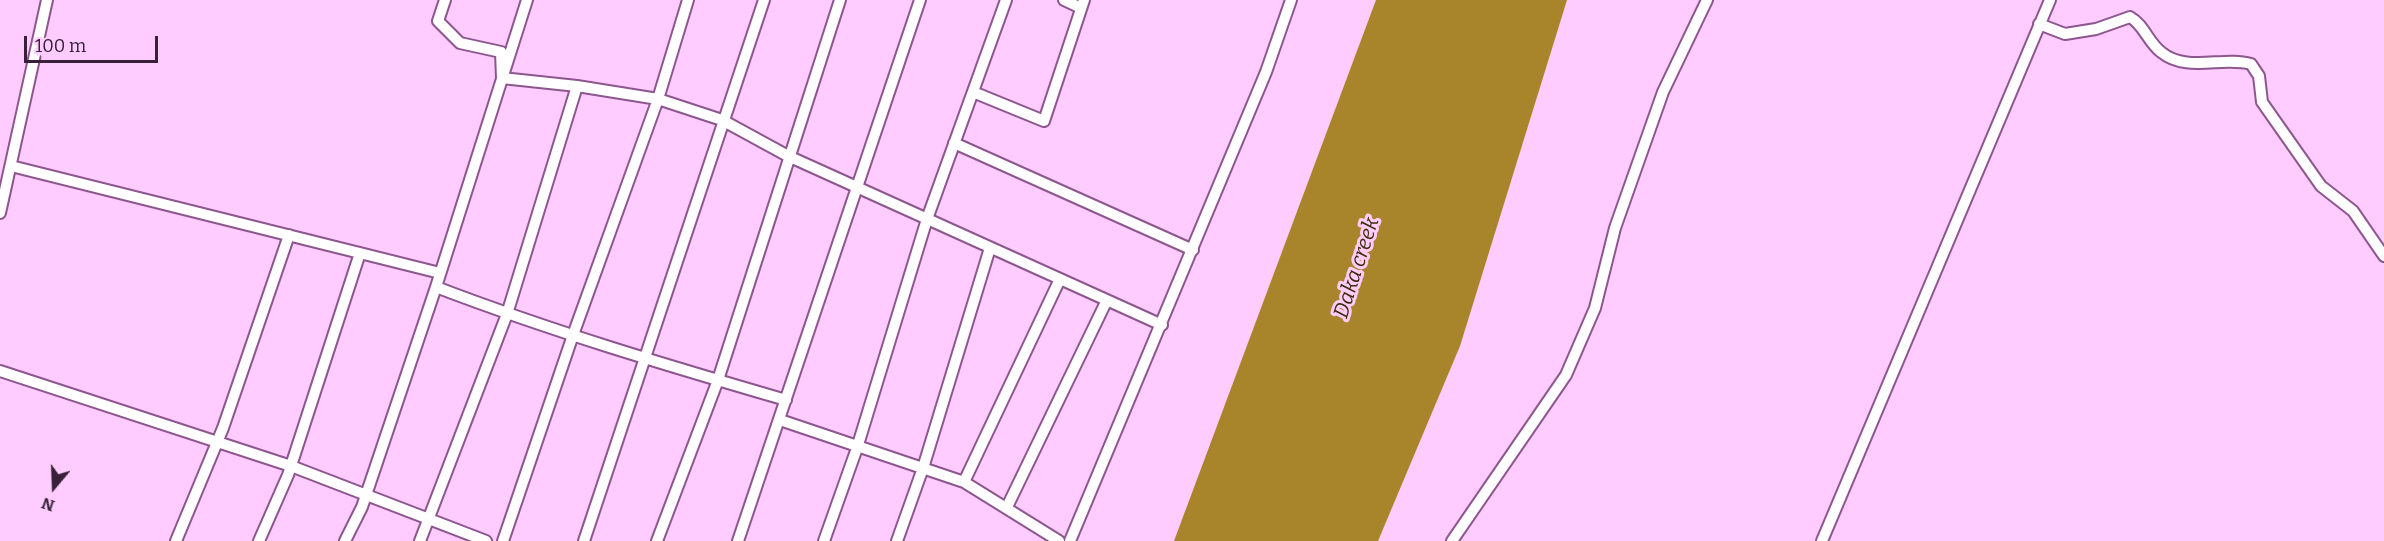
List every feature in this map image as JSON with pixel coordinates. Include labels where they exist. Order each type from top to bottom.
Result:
[{"type":"street","points":[[0,213],[47,0]]},
{"type":"street","points":[[445,0],[438,21],[460,43],[501,52],[502,78]]},
{"type":"street","points":[[345,541],[366,496],[436,287],[527,0]]},
{"type":"street","points":[[503,541],[573,335],[658,99],[688,0]]},
{"type":"street","points":[[584,541],[722,120],[764,0]]},
{"type":"street","points":[[657,541],[718,380],[788,156],[840,0]]},
{"type":"street","points":[[738,541],[920,0]]},
{"type":"street","points":[[824,541],[857,448],[927,219],[1006,0]]},
{"type":"street","points":[[973,92],[1044,121],[1082,4],[1064,0]]},
{"type":"street","points":[[1070,541],[1266,72],[1291,0]]},
{"type":"street","points":[[1452,541],[1566,375],[1595,308],[1615,228],[1663,92],[1707,0]]},
{"type":"street","points":[[1822,541],[2050,0]]},
{"type":"street","points":[[2040,24],[2065,34],[2096,29],[2130,17],[2142,27],[2161,52],[2183,61],[2204,64],[2235,59],[2252,64],[2259,76],[2262,102],[2321,186],[2354,211],[2384,256]]},
{"type":"street","points":[[502,78],[577,86],[658,99],[722,120],[788,156],[1162,325]]},
{"type":"street","points":[[420,541],[507,314],[577,86]]},
{"type":"street","points":[[954,143],[1193,250]]},
{"type":"street","points":[[11,166],[440,273]]},
{"type":"street","points":[[176,541],[218,442],[288,235]]},
{"type":"street","points":[[897,541],[923,468],[990,248]]},
{"type":"street","points":[[259,541],[291,466],[360,253]]},
{"type":"street","points":[[964,482],[1060,279]]},
{"type":"street","points":[[436,287],[507,314],[645,359],[786,400]]},
{"type":"street","points":[[1006,507],[1107,300]]},
{"type":"street","points":[[0,371],[291,466],[486,541]]},
{"type":"street","points":[[780,420],[857,448],[964,482],[1059,541]]},
{"type":"water","name":"Daka creek","points":[[1376,0],[1567,0],[1460,346],[1378,541],[1174,541]]}]
